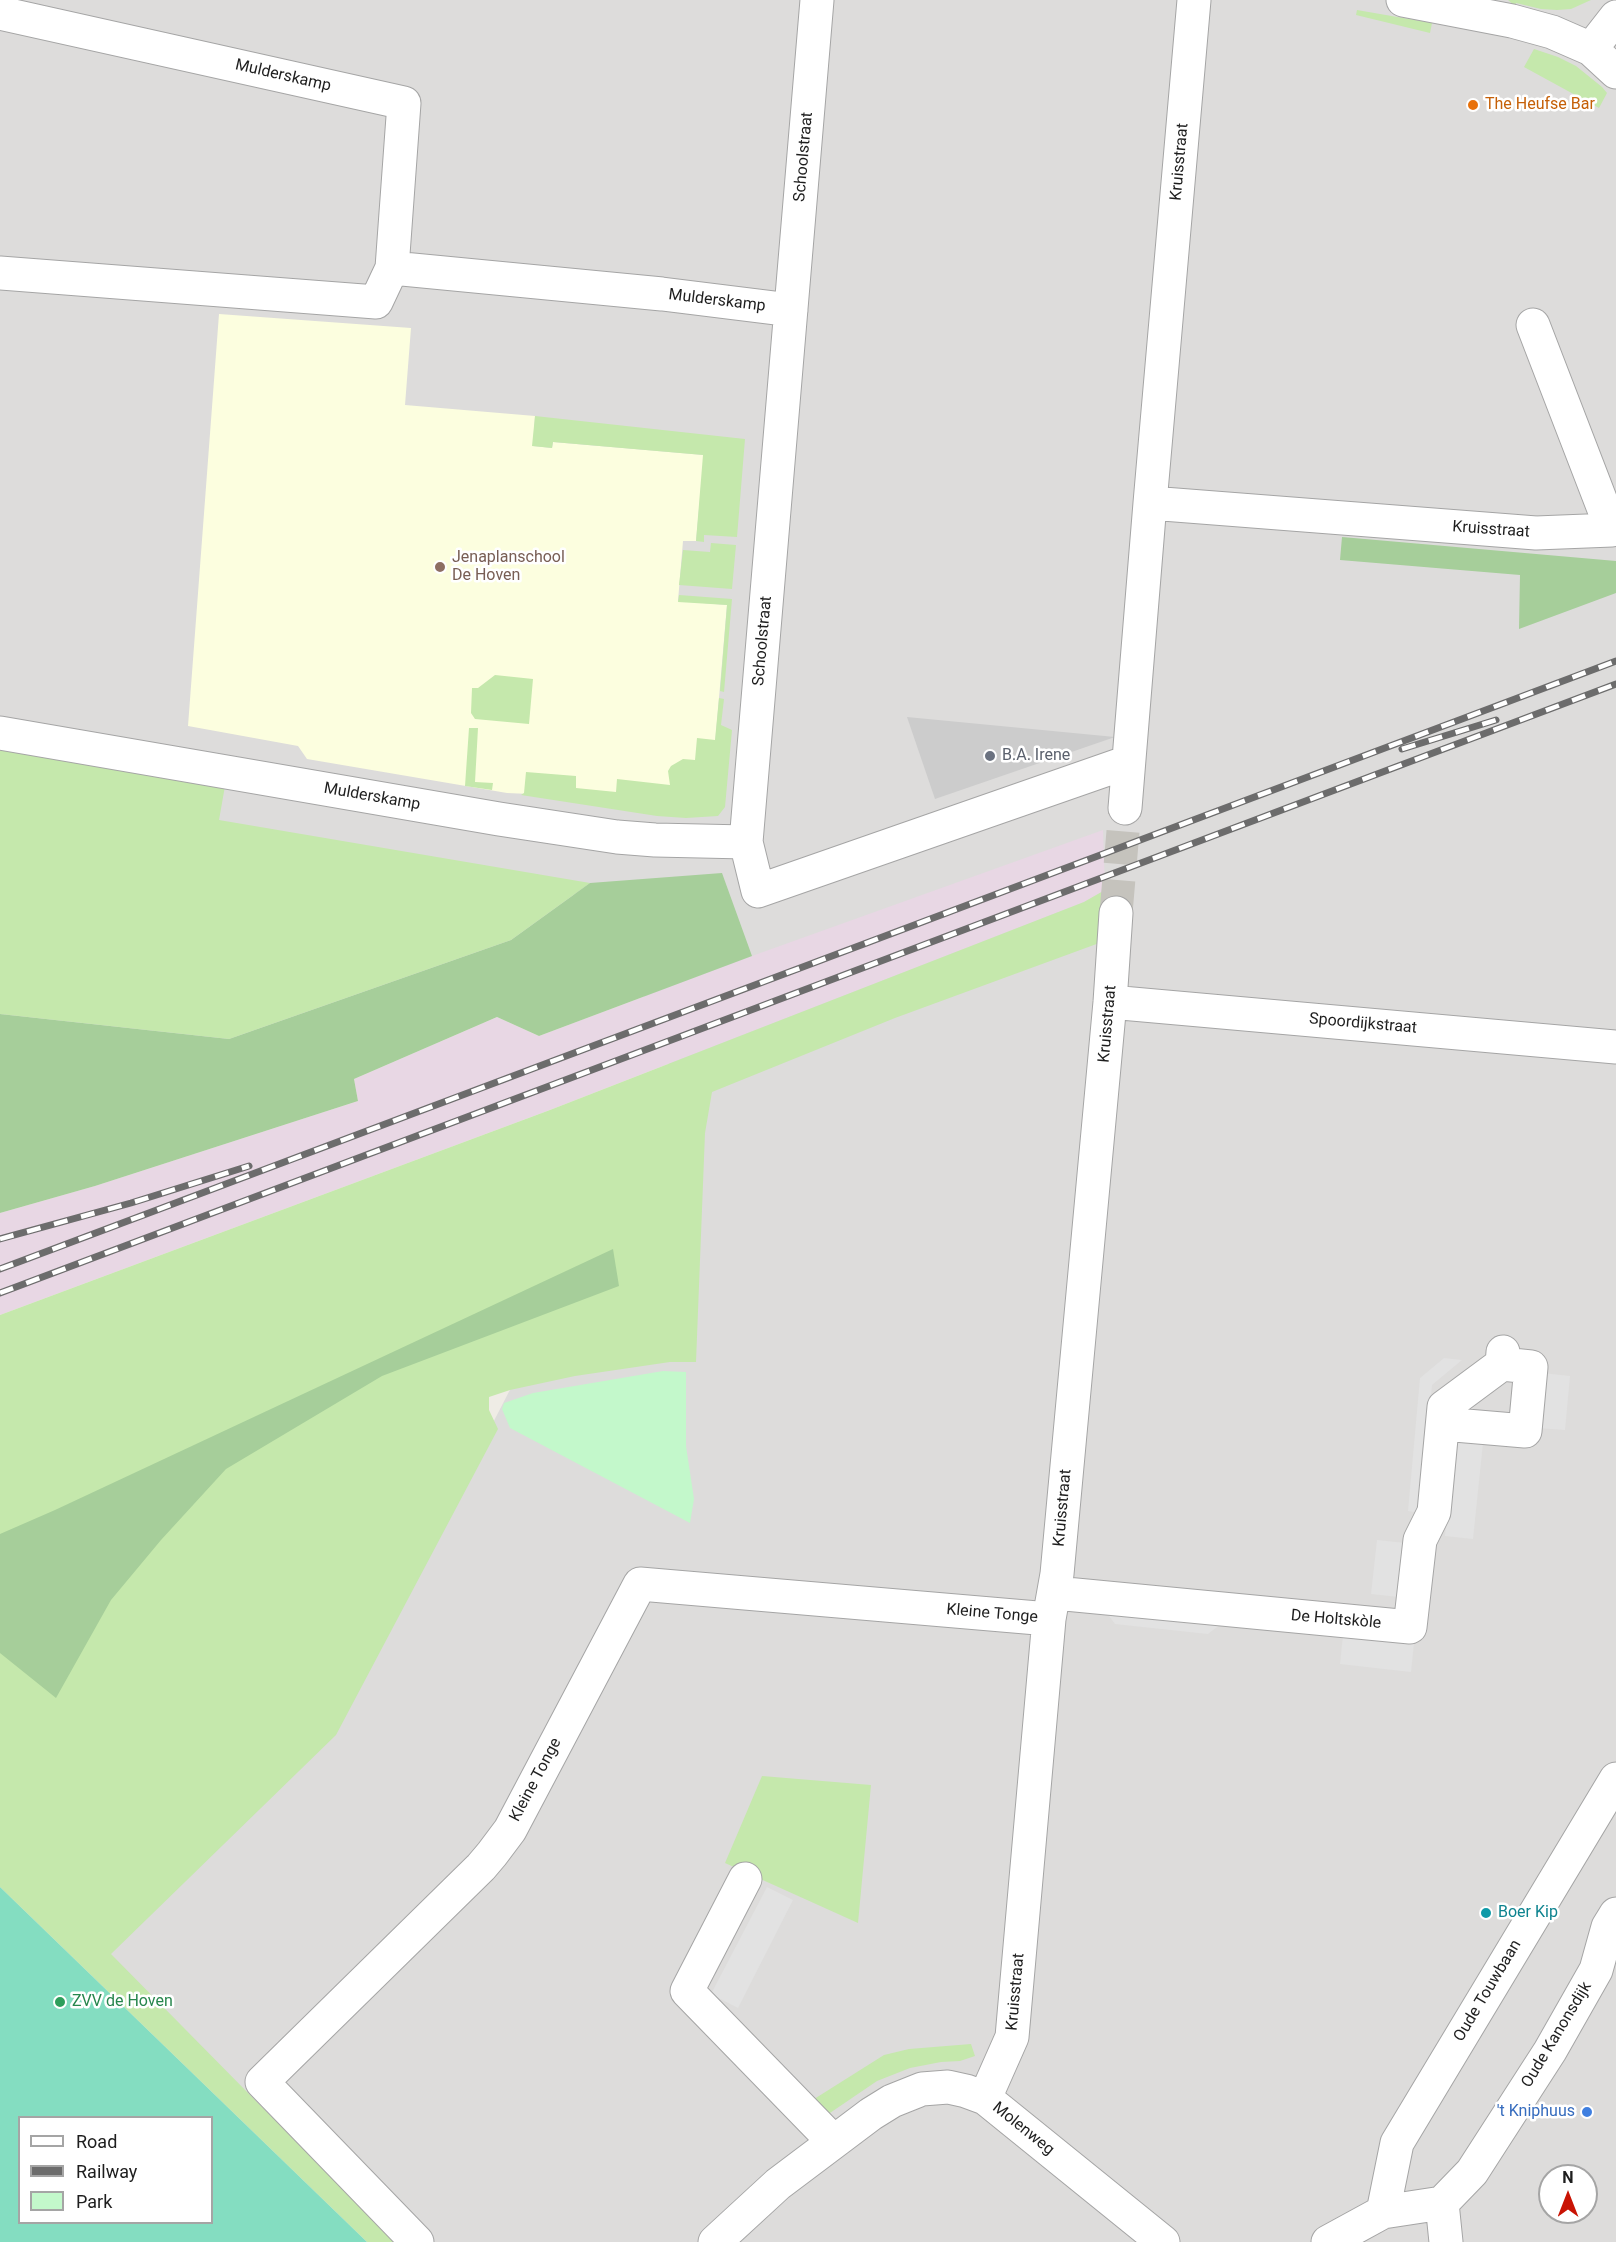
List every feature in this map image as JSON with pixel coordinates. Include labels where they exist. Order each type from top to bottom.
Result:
[{"type":"street","name":"Schoolstraat","points":[[817,0],[746,842],[758,891],[1128,762]]},
{"type":"street","name":"Kruisstraat","points":[[1125,808],[1194,0]]},
{"type":"street","points":[[1403,0],[1512,21],[1552,32],[1591,49],[1616,72]]},
{"type":"street","name":"Mulderskamp","points":[[0,13],[404,103],[392,268],[376,302],[0,273]]},
{"type":"street","points":[[1591,49],[1616,17]]},
{"type":"street","name":"Mulderskamp","points":[[392,268],[662,294],[791,310]]},
{"type":"street","name":"Kruisstraat","points":[[1150,503],[1536,533],[1612,530],[1533,325]]},
{"type":"street","name":"Mulderskamp","points":[[0,733],[617,837],[746,842]]},
{"type":"street","name":"Kruisstraat","points":[[985,2098],[1012,2037],[1110,1002],[1116,913]]},
{"type":"street","name":"Spoordijkstraat","points":[[1110,1002],[1616,1047]]},
{"type":"street","name":"De Holtskòle","points":[[1052,1606],[1410,1627],[1419,1540],[1434,1512],[1444,1407],[1502,1358],[1531,1367],[1526,1431],[1443,1424]]},
{"type":"street","name":"Kleine Tonge","points":[[417,2242],[262,2082],[492,1854],[510,1830],[640,1584],[1052,1606]]},
{"type":"street","name":"Oude Touwbaan","points":[[1383,2212],[1397,2143],[1616,1779]]},
{"type":"street","points":[[745,1879],[687,1991],[833,2141]]},
{"type":"street","name":"Oude Kanonsdijk","points":[[1442,2203],[1472,2172],[1550,2051],[1596,1970],[1608,1927],[1616,1914]]},
{"type":"street","name":"Molenweg","points":[[715,2242],[778,2184],[833,2141],[892,2101],[922,2089],[948,2088],[966,2091],[985,2098],[1163,2242]]},
{"type":"street","points":[[1328,2242],[1383,2212],[1442,2203],[1446,2242]]},
{"type":"shaded area","points":[[0,0],[1616,0],[1616,2242],[384,2242],[102,1949],[333,1733],[515,1380],[692,1130],[609,899],[0,827]]},
{"type":"shaded area","name":"Jenaplanschool De Hoven","points":[[219,314],[411,328],[405,405],[535,416],[533,446],[552,448],[553,442],[704,455],[696,541],[683,541],[678,601],[727,605],[710,802],[507,793],[307,759],[298,746],[188,726]]},
{"type":"shaded area","points":[[907,717],[1115,737],[935,799]]},
{"type":"shaded area","points":[[1103,830],[1105,890],[1084,902],[550,1110],[0,1315],[0,1213],[95,1186],[358,1101],[354,1079],[497,1017],[539,1036],[752,956]]},
{"type":"shaded area","points":[[1444,1358],[1462,1360],[1432,1385],[1419,1516],[1408,1511],[1420,1378]]},
{"type":"shaded area","points":[[1542,1373],[1570,1376],[1565,1430],[1538,1428]]},
{"type":"shaded area","points":[[1454,1440],[1483,1443],[1473,1539],[1445,1536]]},
{"type":"shaded area","points":[[1377,1540],[1405,1543],[1399,1597],[1371,1594]]},
{"type":"shaded area","points":[[1106,1612],[1221,1624],[1208,1634],[1115,1624]]},
{"type":"shaded area","points":[[1343,1635],[1414,1643],[1411,1672],[1340,1664]]},
{"type":"shaded area","points":[[767,1887],[793,1900],[738,2008],[711,1994]]},
{"type":"green space","points":[[1508,0],[1591,0],[1571,9],[1557,10],[1516,3],[1515,6]]},
{"type":"green space","points":[[1357,10],[1432,23],[1430,33],[1356,15]]},
{"type":"green space","points":[[1534,49],[1576,66],[1602,87],[1607,93],[1599,108],[1524,67]]},
{"type":"green space","points":[[535,416],[745,439],[737,537],[704,535],[704,542],[696,541],[703,455],[553,442],[552,448],[532,446]]},
{"type":"green space","points":[[1342,537],[1616,561],[1616,593],[1519,629],[1520,575],[1340,560]]},
{"type":"green space","points":[[711,543],[736,545],[732,589],[679,585],[683,550],[710,552]]},
{"type":"green space","points":[[679,595],[732,599],[724,692],[720,691],[727,605],[678,602]]},
{"type":"green space","points":[[495,675],[533,679],[529,724],[475,719],[471,713],[472,688],[478,688]]},
{"type":"green space","points":[[719,698],[724,699],[721,725],[732,730],[725,807],[718,816],[686,818],[657,816],[521,795],[524,793],[526,772],[576,776],[576,788],[616,792],[617,779],[670,785],[668,771],[671,766],[683,759],[695,760],[697,738],[715,740]]},
{"type":"green space","points":[[469,728],[478,728],[475,782],[493,783],[492,790],[465,786]]},
{"type":"green space","points":[[0,745],[225,786],[219,820],[590,883],[511,940],[229,1039],[0,1014]]},
{"type":"green space","points":[[722,873],[752,956],[539,1036],[497,1017],[354,1079],[358,1101],[95,1186],[0,1213],[0,1014],[229,1039],[511,940],[590,883]]},
{"type":"green space","points":[[1105,890],[1102,942],[895,1018],[712,1092],[705,1133],[696,1362],[670,1362],[575,1376],[510,1390],[489,1397],[489,1410],[498,1429],[336,1735],[111,1954],[395,2242],[367,2242],[0,1887],[0,1315],[550,1110],[1084,902]]},
{"type":"green space","points":[[613,1249],[619,1286],[382,1376],[226,1469],[161,1540],[111,1600],[56,1698],[0,1653],[0,1534]]},
{"type":"green space","points":[[663,1371],[686,1372],[686,1446],[694,1499],[690,1523],[510,1428],[502,1409],[504,1403],[533,1393]]},
{"type":"green space","points":[[762,1776],[871,1785],[858,1923],[725,1863]]},
{"type":"green space","name":"ZVV de Hoven","points":[[0,1887],[367,2242],[0,2242]]},
{"type":"green space","points":[[971,2044],[975,2056],[960,2061],[910,2068],[877,2081],[824,2117],[811,2101],[884,2055],[909,2049]]},
{"type":"tunnel","points":[[1116,913],[1125,808]]},
{"type":"railway","points":[[0,1269],[1616,661]]},
{"type":"railway","points":[[0,1293],[1616,684]]},
{"type":"railway","points":[[1402,749],[1496,720]]},
{"type":"railway","points":[[0,1239],[131,1203],[249,1166]]},
{"type":"place","name":"The Heufse Bar","points":[[1473,105]]},
{"type":"place","name":"Jenaplanschool De Hoven","points":[[440,567]]},
{"type":"place","name":"B.A. Irene","points":[[990,756]]},
{"type":"place","name":"Boer Kip","points":[[1486,1913]]},
{"type":"place","name":"ZVV de Hoven","points":[[60,2002]]},
{"type":"place","name":"'t Kniphuus","points":[[1587,2112]]}]
